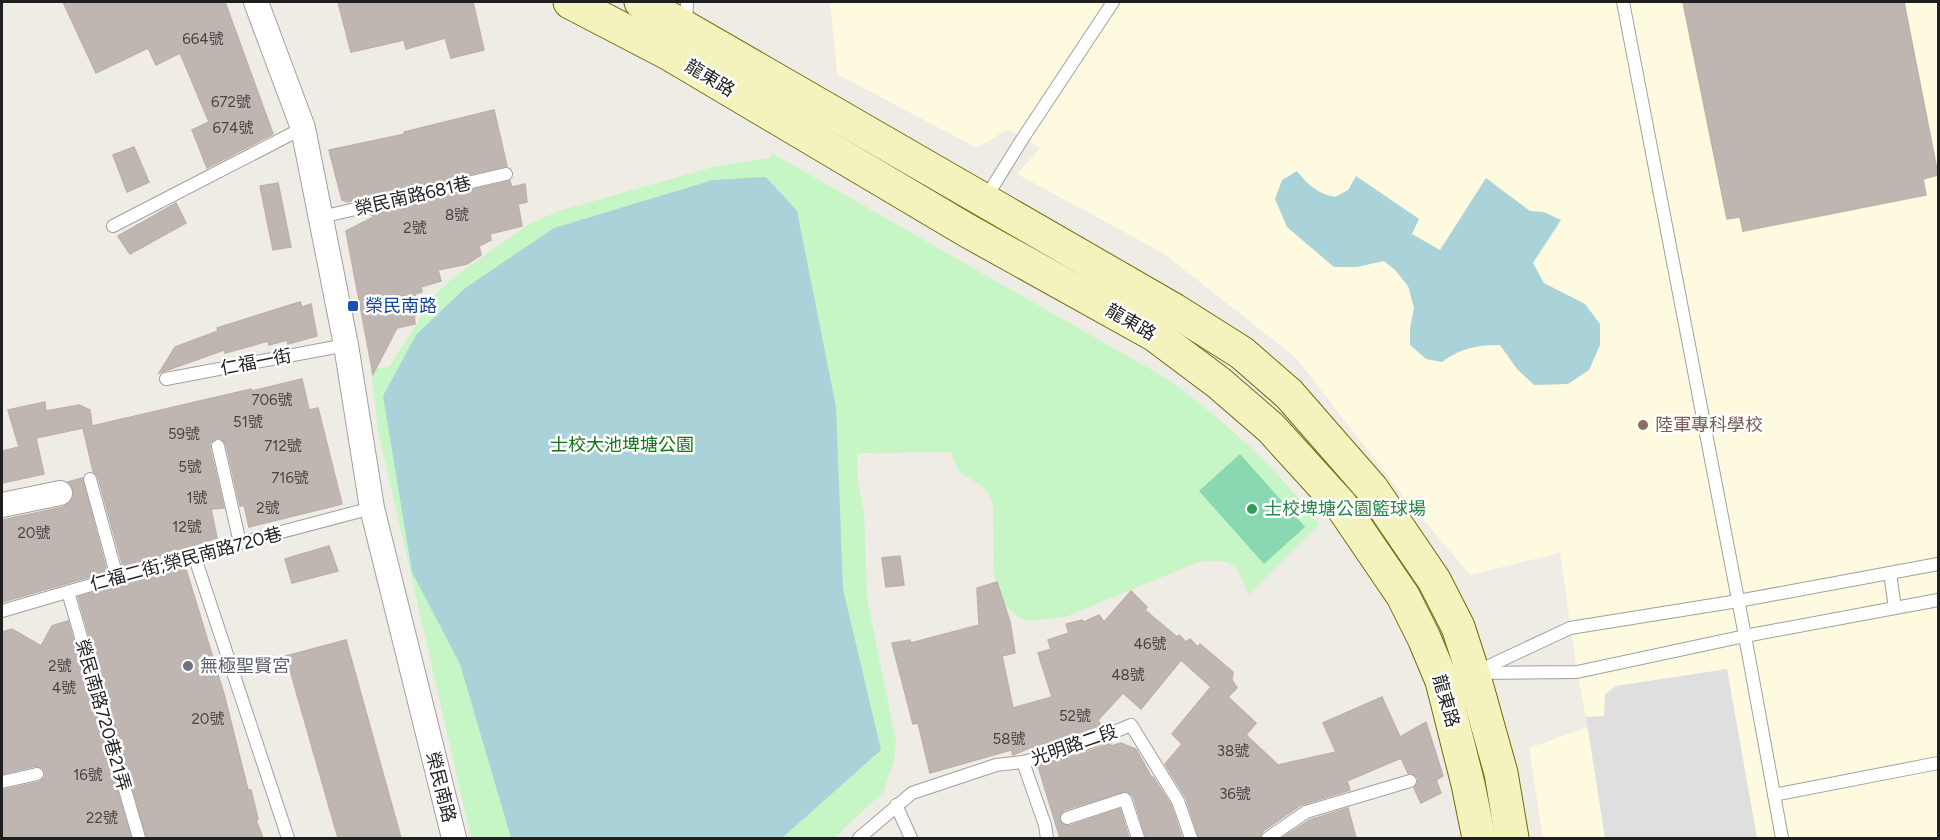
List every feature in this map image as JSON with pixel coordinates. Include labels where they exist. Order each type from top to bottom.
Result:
[{"type":"street","name":"榮民南路","points":[[256,2],[303,128],[346,345],[372,508],[454,838]]},
{"type":"street","name":"龍東路","points":[[570,2],[679,32],[985,199],[1174,310],[1242,353],[1289,394],[1372,489],[1434,580],[1458,627],[1501,774],[1512,838]]},
{"type":"street","name":"龍東路","points":[[640,2],[679,32],[968,231],[1155,335],[1219,383],[1271,429],[1341,505],[1403,596],[1442,681],[1479,838]]},
{"type":"street","points":[[1219,383],[1242,353]]},
{"type":"street","points":[[2,505],[60,493]]},
{"type":"street","points":[[1442,681],[1473,673]]},
{"type":"street","points":[[1468,784],[1501,774]]},
{"type":"lane","points":[[985,199],[1113,2]]},
{"type":"lane","points":[[1623,2],[1782,838]]},
{"type":"lane","points":[[113,226],[303,128]]},
{"type":"lane","name":"榮民南路681巷","points":[[321,217],[506,174]]},
{"type":"lane","name":"仁福一街","points":[[166,379],[346,345]]},
{"type":"lane","points":[[218,446],[240,543]]},
{"type":"lane","points":[[90,479],[117,577]]},
{"type":"lane","name":"仁福二街;榮民南路720巷","points":[[2,611],[194,555],[372,508]]},
{"type":"lane","points":[[194,555],[288,838]]},
{"type":"lane","points":[[1473,673],[1570,628],[1738,601],[1938,564]]},
{"type":"lane","points":[[1890,573],[1894,609]]},
{"type":"lane","name":"榮民南路720巷21弄","points":[[68,592],[140,838]]},
{"type":"lane","points":[[1473,673],[1577,672],[1745,636],[1938,600]]},
{"type":"lane","name":"光明路二段","points":[[859,838],[912,793],[996,765],[1023,762],[1075,748],[1131,725],[1178,801],[1191,838]]},
{"type":"lane","points":[[1023,762],[1045,825],[1047,838]]},
{"type":"lane","points":[[1774,795],[1938,763]]},
{"type":"lane","points":[[2,782],[37,774]]},
{"type":"lane","points":[[1268,838],[1306,812],[1410,781]]},
{"type":"lane","points":[[1067,818],[1125,800],[1138,838]]},
{"type":"lane","points":[[896,805],[911,838]]},
{"type":"shaded area","name":"陸軍專科學校","points":[[830,2],[1938,2],[1938,838],[1543,838],[1529,748],[1588,727],[1577,672],[1560,553],[1470,575],[1401,493],[1296,358],[1163,253],[1017,174],[1040,148],[1008,129],[977,148],[837,74]]},
{"type":"shaded area","points":[[1727,669],[1757,838],[1605,838],[1586,717],[1604,716],[1605,694],[1616,686]]},
{"type":"green space","name":"士校大池埤塘公園","points":[[773,154],[1166,378],[1248,445],[1302,502],[1319,524],[1248,595],[1240,575],[1232,565],[1219,561],[1198,562],[1068,616],[1032,621],[1021,619],[1005,605],[994,574],[993,504],[985,489],[960,471],[955,464],[952,452],[857,453],[858,484],[864,511],[867,598],[896,742],[894,761],[884,791],[834,838],[471,838],[378,430],[371,369],[389,367],[418,322],[425,304],[455,276],[529,224],[562,210],[713,167],[768,158]]},
{"type":"green space","name":"士校埤塘公園籃球場","points":[[1240,454],[1305,527],[1264,564],[1199,491]]},
{"type":"water","points":[[1297,171],[1313,188],[1335,197],[1348,190],[1356,176],[1419,219],[1412,234],[1440,250],[1486,178],[1530,211],[1544,212],[1561,220],[1533,263],[1544,283],[1585,304],[1600,324],[1600,345],[1589,370],[1568,384],[1534,385],[1517,369],[1500,345],[1470,348],[1442,362],[1426,359],[1410,345],[1410,328],[1414,308],[1408,286],[1395,270],[1384,261],[1357,267],[1334,267],[1287,227],[1275,199],[1282,180]]},
{"type":"water","name":"士校大池埤塘公園","points":[[766,177],[797,211],[836,407],[843,589],[881,750],[782,838],[511,838],[460,664],[412,572],[383,396],[416,335],[464,289],[554,228],[713,180]]},
{"type":"building","points":[[63,2],[225,2],[273,134],[207,168],[192,130],[209,122],[180,53],[156,65],[148,48],[96,73]]},
{"type":"building","points":[[338,2],[473,2],[484,50],[451,58],[445,38],[406,49],[404,40],[351,52]]},
{"type":"building","points":[[1683,2],[1904,2],[1938,175],[1923,179],[1926,195],[1743,231],[1740,217],[1727,219]]},
{"type":"building","points":[[494,110],[507,166],[347,202],[342,200],[329,150],[405,134],[404,132]]},
{"type":"building","points":[[134,147],[149,182],[127,192],[113,155]]},
{"type":"building","points":[[510,181],[512,187],[525,184],[527,202],[518,204],[522,226],[490,234],[491,240],[479,246],[481,255],[467,264],[438,270],[441,281],[421,287],[422,292],[415,294],[413,300],[415,324],[397,328],[373,374],[346,231],[374,217],[370,214]]},
{"type":"building","points":[[278,183],[291,247],[273,250],[260,186]]},
{"type":"building","points":[[176,203],[186,223],[130,254],[118,236]]},
{"type":"building","points":[[300,302],[302,307],[311,304],[317,336],[288,344],[287,340],[269,345],[268,341],[225,353],[224,350],[159,373],[175,347],[218,331],[217,328]]},
{"type":"building","points":[[302,379],[309,410],[318,408],[342,504],[249,527],[244,505],[240,506],[226,444],[221,438],[216,438],[210,443],[210,448],[224,508],[211,509],[217,538],[123,567],[98,477],[93,471],[83,428],[36,438],[44,474],[2,483],[2,451],[19,447],[8,410],[45,402],[46,411],[79,405],[90,410],[92,426]]},
{"type":"building","points":[[82,478],[107,572],[2,602],[2,520],[69,504],[74,491],[68,482]]},
{"type":"building","points":[[329,546],[338,571],[292,583],[285,559]]},
{"type":"building","points":[[900,556],[904,585],[886,587],[882,558]]},
{"type":"building","points":[[185,566],[224,694],[248,790],[251,790],[258,819],[256,820],[263,838],[147,838],[78,597]]},
{"type":"building","points":[[997,582],[1010,622],[1015,653],[1002,656],[1013,708],[1052,697],[1038,653],[1051,649],[1048,640],[1069,633],[1066,624],[1082,620],[1084,622],[1099,615],[1104,622],[1131,591],[1147,607],[1145,610],[1177,637],[1179,635],[1186,642],[1190,639],[1198,647],[1200,644],[1233,672],[1232,680],[1237,688],[1228,697],[1256,723],[1246,735],[1278,765],[1336,752],[1323,723],[1382,697],[1400,737],[1426,722],[1443,776],[1436,780],[1441,793],[1421,803],[1414,788],[1418,783],[1418,778],[1408,773],[1401,758],[1347,781],[1350,790],[1301,805],[1263,831],[1260,838],[1199,838],[1186,798],[1165,764],[1182,744],[1172,734],[1211,687],[1181,660],[1141,709],[1123,693],[1098,720],[1102,728],[1072,740],[1033,751],[1032,747],[1013,755],[1011,750],[930,773],[918,723],[913,724],[892,643],[910,640],[911,643],[979,625],[977,588]]},
{"type":"building","points":[[68,621],[131,838],[2,838],[2,790],[39,782],[45,777],[45,773],[43,768],[36,766],[2,774],[2,632],[12,629],[41,646],[52,626]]},
{"type":"building","points":[[346,640],[401,838],[338,838],[286,656]]},
{"type":"building","points":[[1110,743],[1111,746],[1121,743],[1136,749],[1152,778],[1171,805],[1182,838],[1146,838],[1133,796],[1126,791],[1064,810],[1059,820],[1062,824],[1069,826],[1120,809],[1129,838],[1060,838],[1038,766],[1077,756]]},
{"type":"building","points":[[1348,808],[1356,838],[1282,838],[1310,820]]},
{"type":"place","name":"榮民南路","points":[[353,306]]},
{"type":"place","name":"陸軍專科學校","points":[[1643,425]]},
{"type":"place","name":"士校埤塘公園籃球場","points":[[1252,509]]},
{"type":"place","name":"無極聖賢宮","points":[[188,666]]}]
